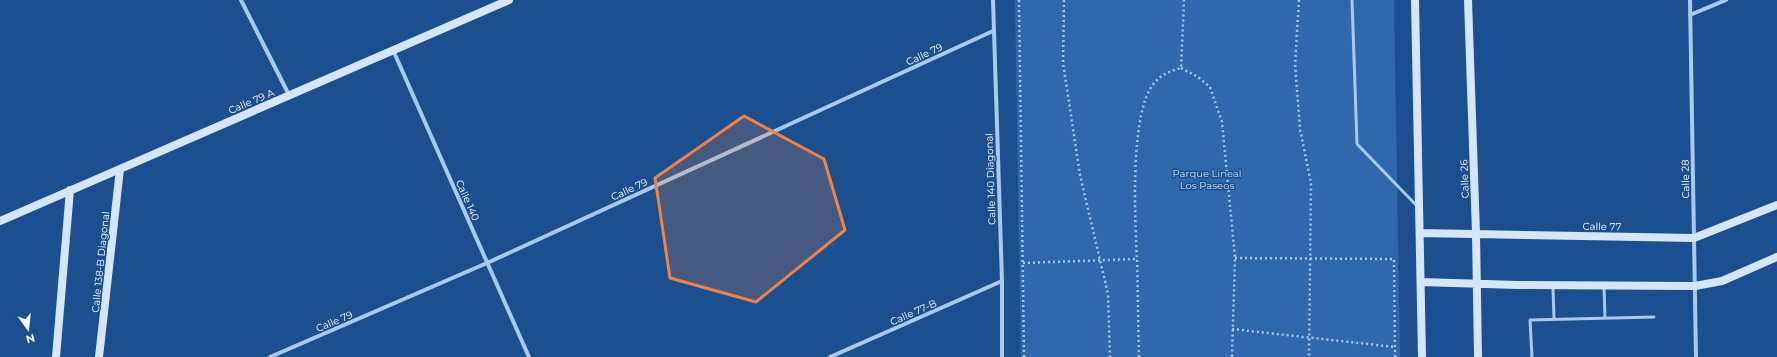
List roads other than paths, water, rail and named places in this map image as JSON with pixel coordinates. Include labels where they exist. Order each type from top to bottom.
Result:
[{"type":"street","points":[[241,0],[289,95]]},
{"type":"street","name":"Calle 79 A","points":[[0,221],[509,0]]},
{"type":"street","name":"Calle 140 Diagonal","points":[[993,0],[1002,282],[1002,357]]},
{"type":"street","points":[[1414,0],[1422,357]]},
{"type":"street","name":"Calle 26","points":[[1468,0],[1476,233],[1478,357]]},
{"type":"street","name":"Calle 28","points":[[1690,0],[1696,357]]},
{"type":"street","points":[[1690,15],[1726,0]]},
{"type":"street","name":"Calle 79","points":[[270,357],[487,263],[993,31]]},
{"type":"street","name":"Calle 140","points":[[393,50],[529,357]]},
{"type":"street","name":"Calle 138-B Diagonal","points":[[99,357],[120,169]]},
{"type":"street","points":[[56,357],[70,190]]},
{"type":"street","name":"Calle 77","points":[[1420,233],[1694,238],[1777,205]]},
{"type":"street","points":[[1421,282],[1695,286],[1722,281],[1777,257]]},
{"type":"street","name":"Calle 77-B","points":[[830,357],[1002,282]]},
{"type":"lane","points":[[1352,0],[1357,144],[1419,208]]},
{"type":"lane","points":[[1553,285],[1554,319]]},
{"type":"lane","points":[[1604,285],[1605,318]]},
{"type":"lane","points":[[1532,357],[1530,320],[1654,317]]},
{"type":"park label","name":"Parque Lineal Los Paseos","points":[[1207,178]]}]
